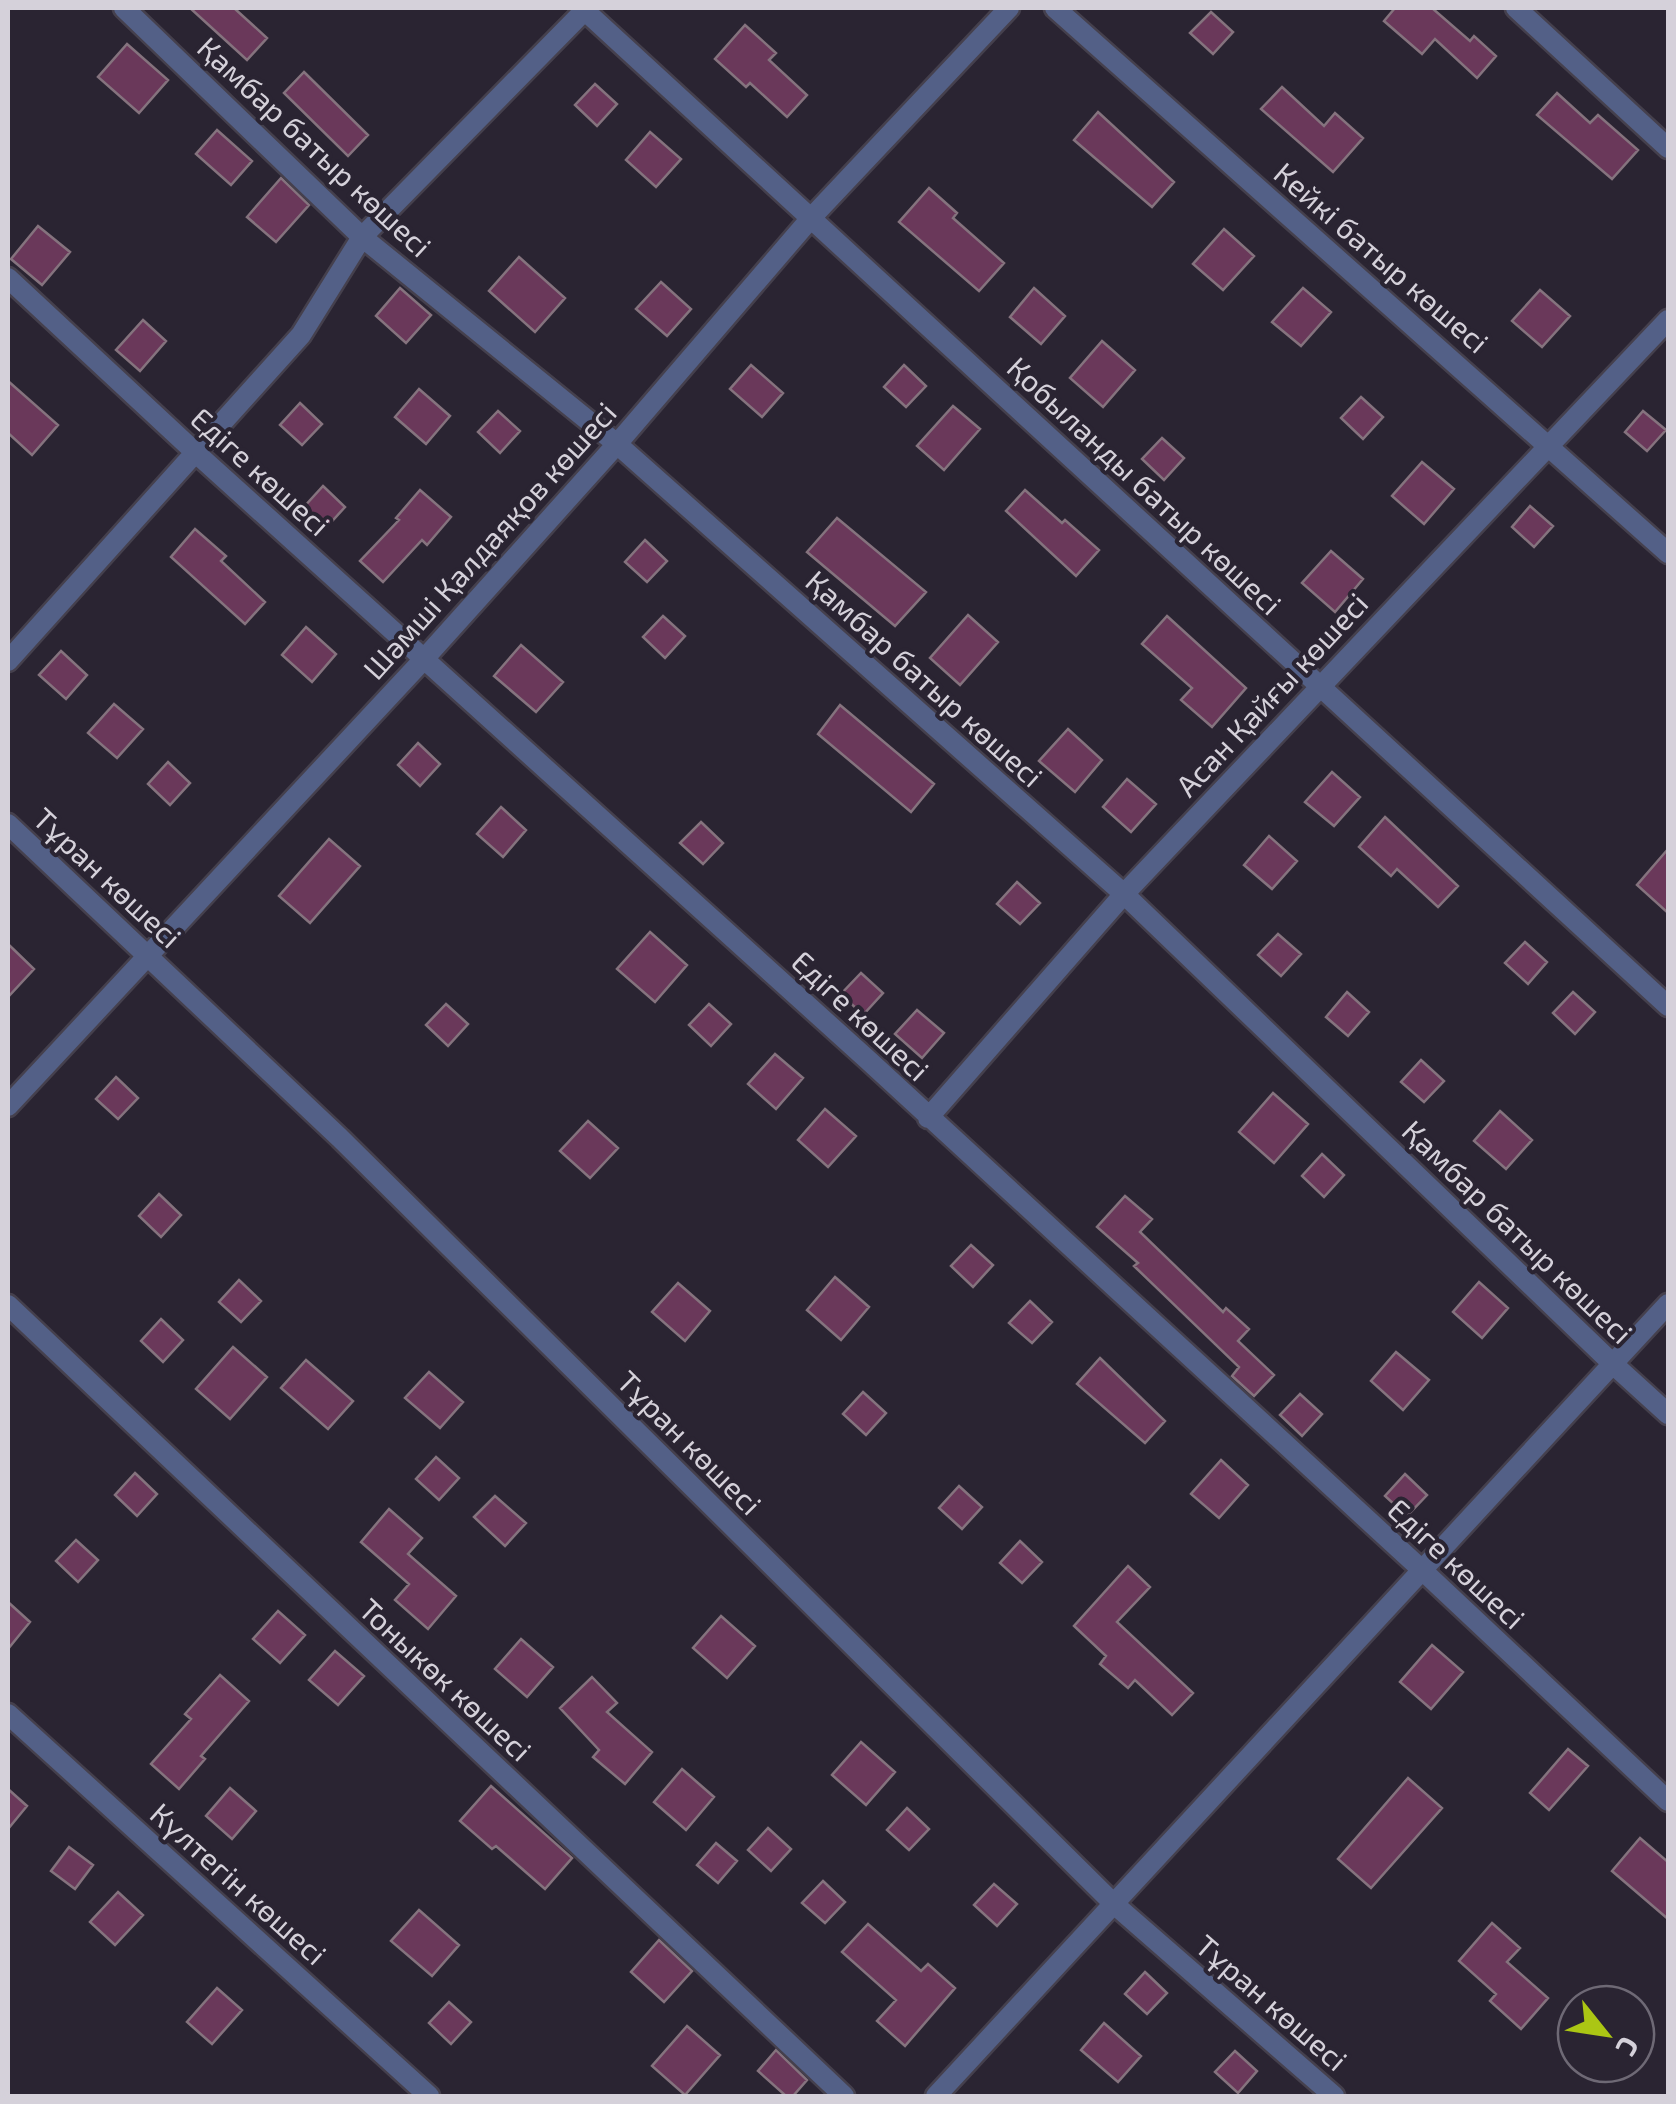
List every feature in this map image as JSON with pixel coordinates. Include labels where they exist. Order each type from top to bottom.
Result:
[{"type":"street","name":"Қамбар батыр көшесі","points":[[124,8],[362,238],[617,444],[1124,894],[1668,1414]]},
{"type":"street","points":[[8,661],[301,335],[362,238],[584,8]]},
{"type":"street","name":"Қобыланды батыр көшесі","points":[[584,8],[1668,1006]]},
{"type":"street","name":"Шәмші Қалдаяқов көшесі","points":[[8,1106],[424,659],[617,444],[811,218],[1009,8]]},
{"type":"street","name":"Кейкі батыр көшесі","points":[[1055,8],[1550,444],[1668,553]]},
{"type":"street","points":[[1516,8],[1668,148]]},
{"type":"street","name":"Едіге көшесі","points":[[8,278],[1422,1568],[1668,1801]]},
{"type":"street","name":"Асан Қайғы көшесі","points":[[928,1118],[1124,894],[1668,320]]},
{"type":"street","name":"Тұран көшесі","points":[[8,824],[368,1166],[1114,1904],[1334,2096]]},
{"type":"street","points":[[936,2096],[1668,1304]]},
{"type":"street","name":"Тоныкөк көшесі","points":[[8,1305],[844,2096]]},
{"type":"street","name":"Күлтегін көшесі","points":[[8,1714],[429,2096]]},
{"type":"building","points":[[190,8],[234,8],[267,38],[247,60]]},
{"type":"building","points":[[1395,8],[1432,8],[1470,41],[1474,36],[1496,56],[1477,78],[1435,39],[1422,54],[1384,21]]},
{"type":"building","points":[[1211,12],[1233,32],[1213,54],[1190,33]]},
{"type":"building","points":[[745,25],[776,53],[769,60],[807,95],[787,117],[750,83],[746,87],[715,59]]},
{"type":"building","points":[[127,44],[168,80],[139,113],[98,77]]},
{"type":"building","points":[[304,72],[368,135],[348,156],[284,93]]},
{"type":"building","points":[[595,84],[617,104],[597,126],[575,105]]},
{"type":"building","points":[[1282,87],[1324,126],[1335,113],[1363,138],[1333,172],[1261,109]]},
{"type":"building","points":[[1557,93],[1590,123],[1598,115],[1638,150],[1612,179],[1537,115]]},
{"type":"building","points":[[1098,112],[1174,182],[1152,207],[1074,140]]},
{"type":"building","points":[[217,130],[252,161],[231,185],[196,154]]},
{"type":"building","points":[[650,132],[681,159],[656,187],[626,160]]},
{"type":"building","points":[[281,178],[309,205],[276,242],[247,217]]},
{"type":"building","points":[[929,188],[957,213],[953,218],[1004,263],[979,291],[899,222]]},
{"type":"building","points":[[38,226],[70,252],[42,285],[11,259]]},
{"type":"building","points":[[1224,229],[1254,256],[1223,290],[1193,264]]},
{"type":"building","points":[[519,257],[565,298],[535,332],[489,291]]},
{"type":"building","points":[[661,282],[691,309],[667,336],[636,309]]},
{"type":"building","points":[[400,288],[431,315],[406,343],[376,316]]},
{"type":"building","points":[[1034,288],[1065,316],[1041,344],[1010,317]]},
{"type":"building","points":[[1303,288],[1331,312],[1301,346],[1272,322]]},
{"type":"building","points":[[1540,290],[1570,316],[1542,347],[1512,321]]},
{"type":"building","points":[[143,320],[166,341],[140,371],[116,350]]},
{"type":"building","points":[[1102,341],[1135,370],[1103,407],[1070,378]]},
{"type":"building","points":[[751,365],[783,393],[762,417],[730,389]]},
{"type":"building","points":[[904,365],[926,386],[906,407],[884,387]]},
{"type":"building","points":[[8,381],[58,425],[32,455],[8,433]]},
{"type":"building","points":[[419,389],[450,416],[426,444],[395,417]]},
{"type":"building","points":[[1361,397],[1383,417],[1363,439],[1341,418]]},
{"type":"building","points":[[300,403],[322,424],[302,445],[280,425]]},
{"type":"building","points":[[953,406],[980,429],[944,470],[917,446]]},
{"type":"building","points":[[498,411],[520,431],[500,453],[478,432]]},
{"type":"building","points":[[1643,411],[1666,430],[1647,451],[1625,432]]},
{"type":"building","points":[[1162,438],[1184,458],[1164,480],[1142,459]]},
{"type":"building","points":[[1422,462],[1454,489],[1424,524],[1392,496]]},
{"type":"building","points":[[323,486],[345,507],[325,529],[303,508]]},
{"type":"building","points":[[420,490],[451,517],[427,545],[422,540],[383,582],[360,561],[399,520],[396,518]]},
{"type":"building","points":[[1025,490],[1099,550],[1076,576],[1006,511]]},
{"type":"building","points":[[1530,506],[1553,526],[1534,547],[1512,527]]},
{"type":"building","points":[[837,518],[926,592],[895,626],[807,552]]},
{"type":"building","points":[[195,529],[226,556],[221,561],[265,602],[245,624],[171,557]]},
{"type":"building","points":[[645,540],[667,561],[647,582],[625,562]]},
{"type":"building","points":[[1331,551],[1363,579],[1335,612],[1302,583]]},
{"type":"building","points":[[968,615],[998,642],[960,685],[930,658]]},
{"type":"building","points":[[663,616],[685,636],[665,658],[643,637]]},
{"type":"building","points":[[1167,616],[1246,688],[1212,727],[1181,700],[1192,688],[1142,644]]},
{"type":"building","points":[[306,627],[336,654],[312,682],[282,655]]},
{"type":"building","points":[[521,645],[563,682],[536,712],[494,676]]},
{"type":"building","points":[[61,651],[87,675],[66,699],[39,675]]},
{"type":"building","points":[[114,704],[143,729],[117,758],[88,733]]},
{"type":"building","points":[[840,705],[934,784],[911,812],[818,734]]},
{"type":"building","points":[[1068,729],[1102,760],[1075,792],[1039,761]]},
{"type":"building","points":[[418,743],[440,764],[420,786],[398,765]]},
{"type":"building","points":[[168,762],[190,783],[170,805],[148,784]]},
{"type":"building","points":[[1332,772],[1360,797],[1334,826],[1305,802]]},
{"type":"building","points":[[1127,779],[1156,804],[1131,832],[1103,807]]},
{"type":"building","points":[[501,807],[526,830],[503,857],[477,834]]},
{"type":"building","points":[[1385,817],[1458,886],[1438,907],[1397,869],[1391,876],[1359,847]]},
{"type":"building","points":[[701,822],[723,843],[703,864],[680,843]]},
{"type":"building","points":[[1269,836],[1297,861],[1272,889],[1244,865]]},
{"type":"building","points":[[329,839],[360,866],[310,923],[279,896]]},
{"type":"building","points":[[1668,849],[1668,913],[1637,885]]},
{"type":"building","points":[[1017,882],[1040,903],[1020,924],[997,904]]},
{"type":"building","points":[[650,932],[687,965],[655,1002],[617,969]]},
{"type":"building","points":[[1278,934],[1301,954],[1281,976],[1258,955]]},
{"type":"building","points":[[1525,942],[1547,962],[1528,984],[1505,963]]},
{"type":"building","points":[[8,944],[34,969],[8,997]]},
{"type":"building","points":[[861,973],[883,993],[863,1015],[841,994]]},
{"type":"building","points":[[1347,992],[1369,1012],[1348,1036],[1326,1017]]},
{"type":"building","points":[[1573,992],[1595,1012],[1575,1034],[1553,1013]]},
{"type":"building","points":[[446,1004],[468,1024],[448,1046],[426,1025]]},
{"type":"building","points":[[709,1004],[731,1024],[711,1046],[689,1025]]},
{"type":"building","points":[[917,1010],[944,1033],[922,1058],[895,1034]]},
{"type":"building","points":[[775,1054],[803,1078],[776,1109],[748,1084]]},
{"type":"building","points":[[1421,1060],[1444,1081],[1424,1102],[1401,1082]]},
{"type":"building","points":[[116,1077],[138,1098],[118,1119],[96,1099]]},
{"type":"building","points":[[1273,1093],[1308,1124],[1274,1163],[1239,1132]]},
{"type":"building","points":[[825,1109],[856,1136],[828,1167],[798,1140]]},
{"type":"building","points":[[1500,1111],[1532,1140],[1506,1169],[1474,1141]]},
{"type":"building","points":[[588,1121],[618,1148],[590,1178],[560,1151]]},
{"type":"building","points":[[1322,1154],[1344,1175],[1324,1197],[1302,1176]]},
{"type":"building","points":[[159,1194],[181,1215],[161,1237],[139,1216]]},
{"type":"building","points":[[1125,1196],[1152,1219],[1140,1232],[1223,1312],[1226,1308],[1249,1329],[1238,1341],[1274,1375],[1254,1396],[1232,1376],[1239,1367],[1134,1266],[1138,1263],[1097,1227]]},
{"type":"building","points":[[971,1245],[993,1265],[973,1287],[951,1266]]},
{"type":"building","points":[[835,1277],[869,1307],[841,1340],[807,1310]]},
{"type":"building","points":[[239,1280],[261,1301],[241,1322],[219,1302]]},
{"type":"building","points":[[1479,1282],[1508,1308],[1482,1338],[1453,1312]]},
{"type":"building","points":[[678,1283],[710,1311],[685,1341],[652,1312]]},
{"type":"building","points":[[1030,1301],[1052,1322],[1032,1343],[1009,1323]]},
{"type":"building","points":[[161,1319],[183,1340],[163,1362],[141,1341]]},
{"type":"building","points":[[233,1347],[267,1377],[230,1419],[196,1389]]},
{"type":"building","points":[[1396,1352],[1429,1380],[1403,1410],[1371,1381]]},
{"type":"building","points":[[1100,1358],[1165,1421],[1145,1443],[1077,1384]]},
{"type":"building","points":[[306,1360],[353,1401],[328,1429],[281,1388]]},
{"type":"building","points":[[429,1372],[463,1402],[440,1428],[405,1398]]},
{"type":"building","points":[[863,1392],[886,1413],[866,1435],[843,1414]]},
{"type":"building","points":[[1300,1394],[1322,1414],[1302,1436],[1280,1415]]},
{"type":"building","points":[[436,1457],[459,1478],[439,1500],[416,1479]]},
{"type":"building","points":[[1221,1460],[1248,1485],[1219,1518],[1191,1494]]},
{"type":"building","points":[[135,1473],[157,1494],[137,1516],[115,1495]]},
{"type":"building","points":[[1405,1474],[1427,1495],[1407,1516],[1385,1496]]},
{"type":"building","points":[[959,1486],[982,1507],[962,1529],[939,1508]]},
{"type":"building","points":[[495,1496],[526,1523],[505,1546],[474,1517]]},
{"type":"building","points":[[389,1509],[422,1538],[408,1554],[456,1596],[428,1629],[395,1600],[409,1584],[361,1542]]},
{"type":"building","points":[[76,1540],[98,1560],[78,1582],[56,1561]]},
{"type":"building","points":[[1020,1541],[1042,1562],[1022,1583],[1000,1563]]},
{"type":"building","points":[[1128,1566],[1150,1587],[1117,1622],[1193,1693],[1172,1715],[1135,1680],[1128,1688],[1100,1664],[1106,1656],[1074,1626]]},
{"type":"building","points":[[8,1602],[30,1622],[8,1649]]},
{"type":"building","points":[[278,1611],[305,1635],[280,1663],[253,1639]]},
{"type":"building","points":[[721,1616],[755,1646],[727,1678],[693,1648]]},
{"type":"building","points":[[521,1639],[553,1667],[527,1697],[495,1669]]},
{"type":"building","points":[[1432,1645],[1463,1672],[1431,1709],[1400,1682]]},
{"type":"building","points":[[335,1651],[364,1676],[338,1705],[309,1680]]},
{"type":"building","points":[[220,1675],[249,1701],[201,1756],[205,1759],[179,1789],[151,1764],[191,1719],[185,1714]]},
{"type":"building","points":[[592,1677],[617,1703],[607,1712],[652,1752],[625,1784],[593,1757],[599,1750],[560,1708]]},
{"type":"building","points":[[861,1742],[895,1772],[866,1805],[832,1775]]},
{"type":"building","points":[[1568,1749],[1588,1766],[1549,1810],[1530,1793]]},
{"type":"building","points":[[682,1769],[714,1797],[686,1830],[654,1802]]},
{"type":"building","points":[[1408,1778],[1442,1808],[1371,1888],[1338,1859]]},
{"type":"building","points":[[491,1786],[572,1858],[545,1889],[460,1821]]},
{"type":"building","points":[[230,1788],[256,1811],[232,1839],[206,1816]]},
{"type":"building","points":[[8,1789],[27,1806],[8,1829]]},
{"type":"building","points":[[907,1808],[929,1829],[909,1850],[887,1830]]},
{"type":"building","points":[[768,1828],[791,1849],[771,1871],[748,1850]]},
{"type":"building","points":[[1640,1838],[1668,1862],[1668,1919],[1612,1871]]},
{"type":"building","points":[[716,1843],[737,1861],[718,1883],[697,1865]]},
{"type":"building","points":[[69,1847],[93,1865],[75,1889],[51,1871]]},
{"type":"building","points":[[823,1881],[845,1902],[825,1923],[802,1903]]},
{"type":"building","points":[[994,1884],[1017,1904],[997,1926],[974,1905]]},
{"type":"building","points":[[118,1892],[143,1915],[115,1945],[90,1922]]},
{"type":"building","points":[[419,1910],[459,1945],[432,1976],[391,1941]]},
{"type":"building","points":[[1492,1923],[1520,1948],[1507,1962],[1548,1998],[1521,2029],[1490,2001],[1496,1994],[1459,1961]]},
{"type":"building","points":[[868,1924],[921,1971],[928,1964],[955,1988],[905,2046],[877,2021],[896,2000],[842,1952]]},
{"type":"building","points":[[659,1940],[692,1971],[664,2002],[631,1972]]},
{"type":"building","points":[[1145,1972],[1167,1993],[1147,2014],[1125,1994]]},
{"type":"building","points":[[217,1988],[242,2010],[212,2044],[187,2022]]},
{"type":"building","points":[[449,2002],[471,2022],[451,2044],[429,2023]]},
{"type":"building","points":[[1104,2023],[1141,2056],[1118,2082],[1081,2050]]},
{"type":"building","points":[[687,2026],[720,2055],[685,2095],[652,2066]]},
{"type":"building","points":[[776,2050],[807,2080],[793,2096],[786,2096],[758,2071]]},
{"type":"building","points":[[1235,2051],[1257,2071],[1238,2093],[1215,2072]]}]
